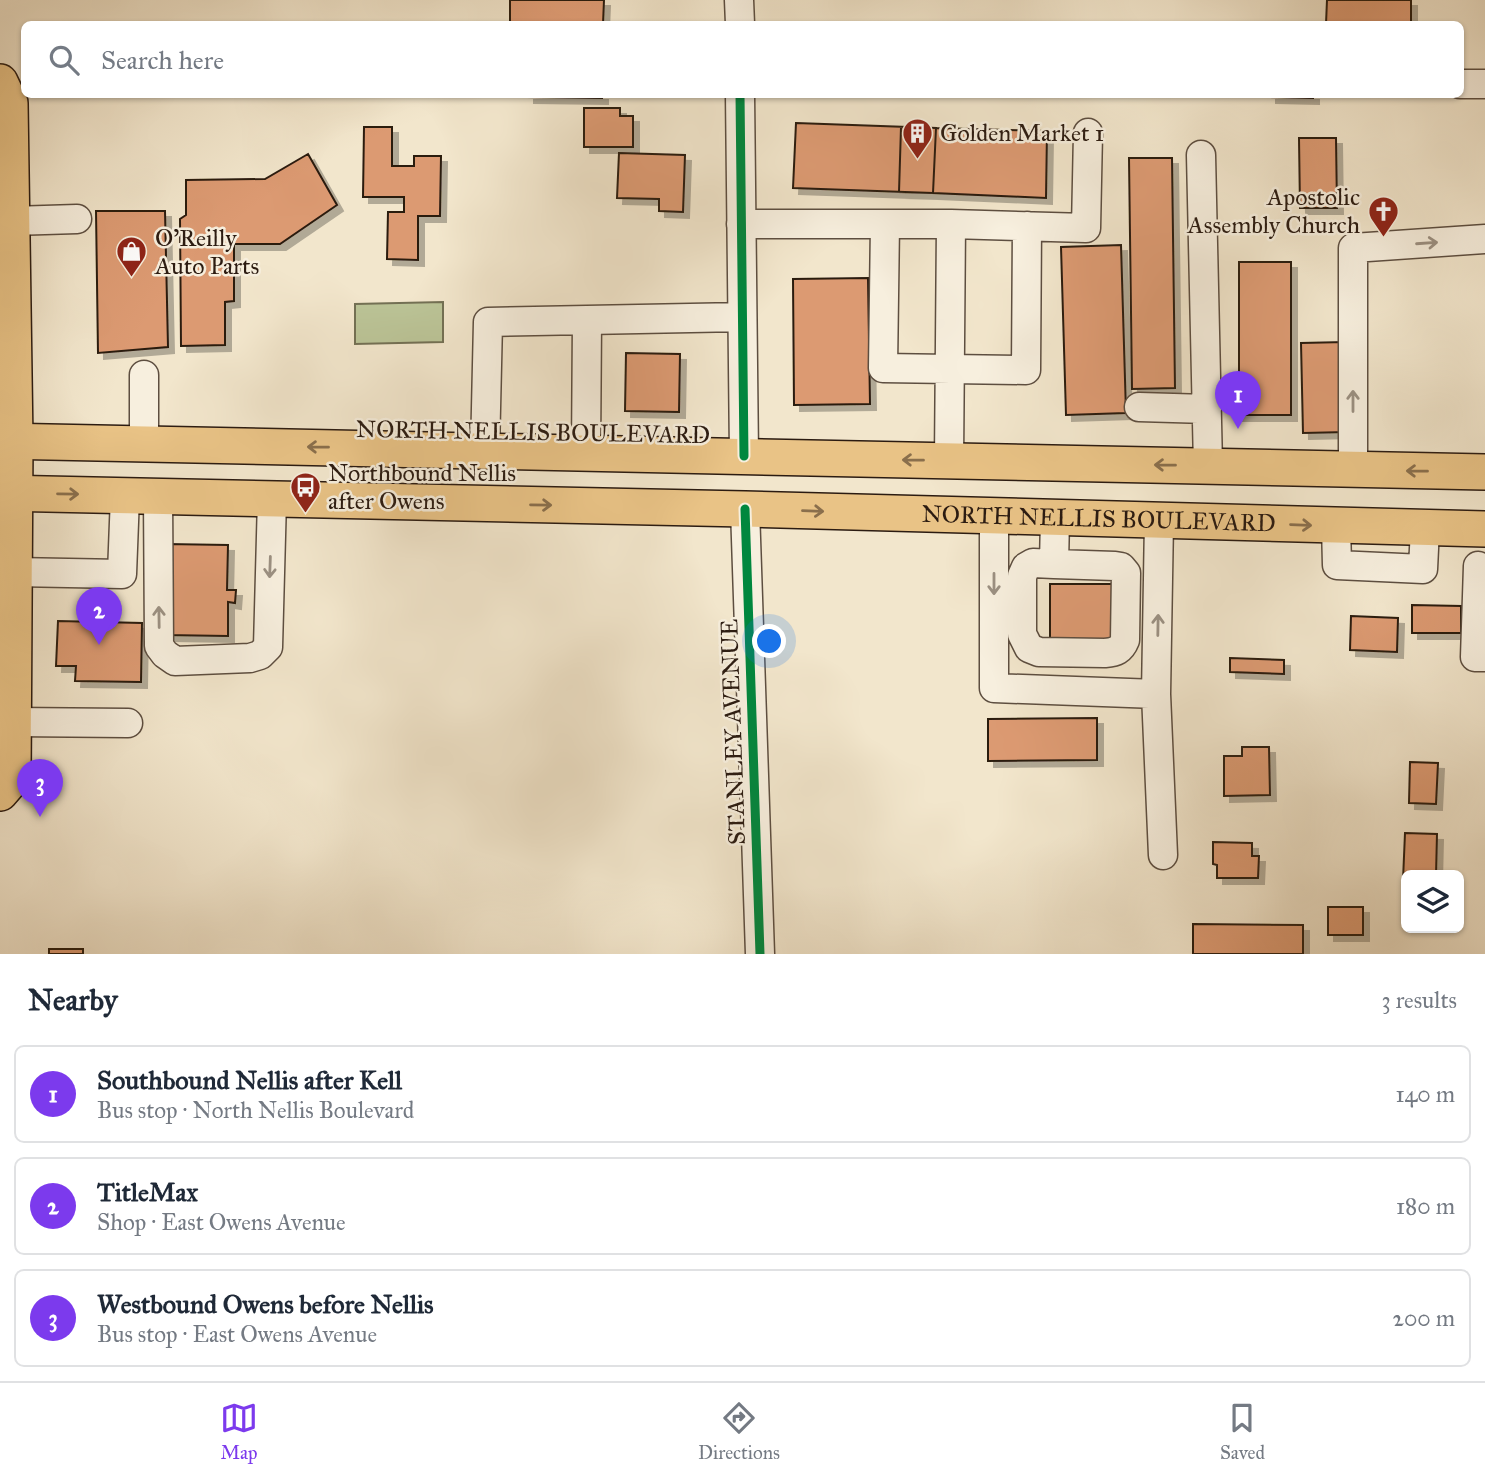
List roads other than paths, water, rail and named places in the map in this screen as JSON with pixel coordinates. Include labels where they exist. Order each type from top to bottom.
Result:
[{"type":"main road","points":[[0,82],[10,103],[12,221],[8,493],[14,572],[13,778],[0,793]]},
{"type":"main road","name":"NORTH NELLIS BOULEVARD","points":[[8,441],[1485,472]]},
{"type":"main road","name":"NORTH NELLIS BOULEVARD","points":[[8,493],[745,509],[1485,530]]},
{"type":"street","points":[[739,0],[740,21]]},
{"type":"street","points":[[1464,84],[1485,84]]},
{"type":"street","points":[[740,98],[744,456]]},
{"type":"street","points":[[741,224],[951,224],[1086,228],[1088,134]]},
{"type":"street","points":[[1201,155],[1208,466]]},
{"type":"street","points":[[12,221],[77,219]]},
{"type":"street","points":[[885,224],[883,368],[950,369],[1026,370],[1027,226]]},
{"type":"street","points":[[949,460],[951,224]]},
{"type":"street","points":[[1353,470],[1353,248],[1485,239]]},
{"type":"street","points":[[485,451],[488,322],[742,317]]},
{"type":"street","points":[[586,453],[587,320]]},
{"type":"street","points":[[144,375],[144,444]]},
{"type":"street","points":[[1139,408],[1207,409]]},
{"type":"street","points":[[141,496],[159,646],[175,660],[250,658],[260,655],[268,647],[272,499]]},
{"type":"street","points":[[14,572],[122,574],[141,496]]},
{"type":"street","name":"STANLEY AVENUE","points":[[745,509],[760,954]]},
{"type":"street","points":[[994,516],[994,688],[1156,694]]},
{"type":"street","points":[[1054,564],[1055,518]]},
{"type":"street","points":[[1159,521],[1156,694],[1163,855]]},
{"type":"street","points":[[1033,563],[1054,564],[1115,566],[1121,567],[1126,573],[1125,640],[1122,648],[1105,653],[1039,652],[1029,648],[1022,634],[1022,576],[1026,567],[1033,563]]},
{"type":"street","points":[[1478,566],[1475,657],[1485,657]]},
{"type":"street","points":[[13,722],[128,723]]},
{"type":"place","name":"Golden Market 1","points":[[917,160]]},
{"type":"place","name":"Apostolic Assembly Church","points":[[1383,238]]},
{"type":"place","name":"O'Reilly Auto Parts","points":[[132,279]]},
{"type":"place","name":"Southbound Nellis after Kell","points":[[1238,429]]},
{"type":"place","name":"Northbound Nellis after Owens","points":[[305,514]]},
{"type":"place","name":"TitleMax","points":[[99,645]]},
{"type":"place","name":"Westbound Owens before Nellis","points":[[40,817]]}]
